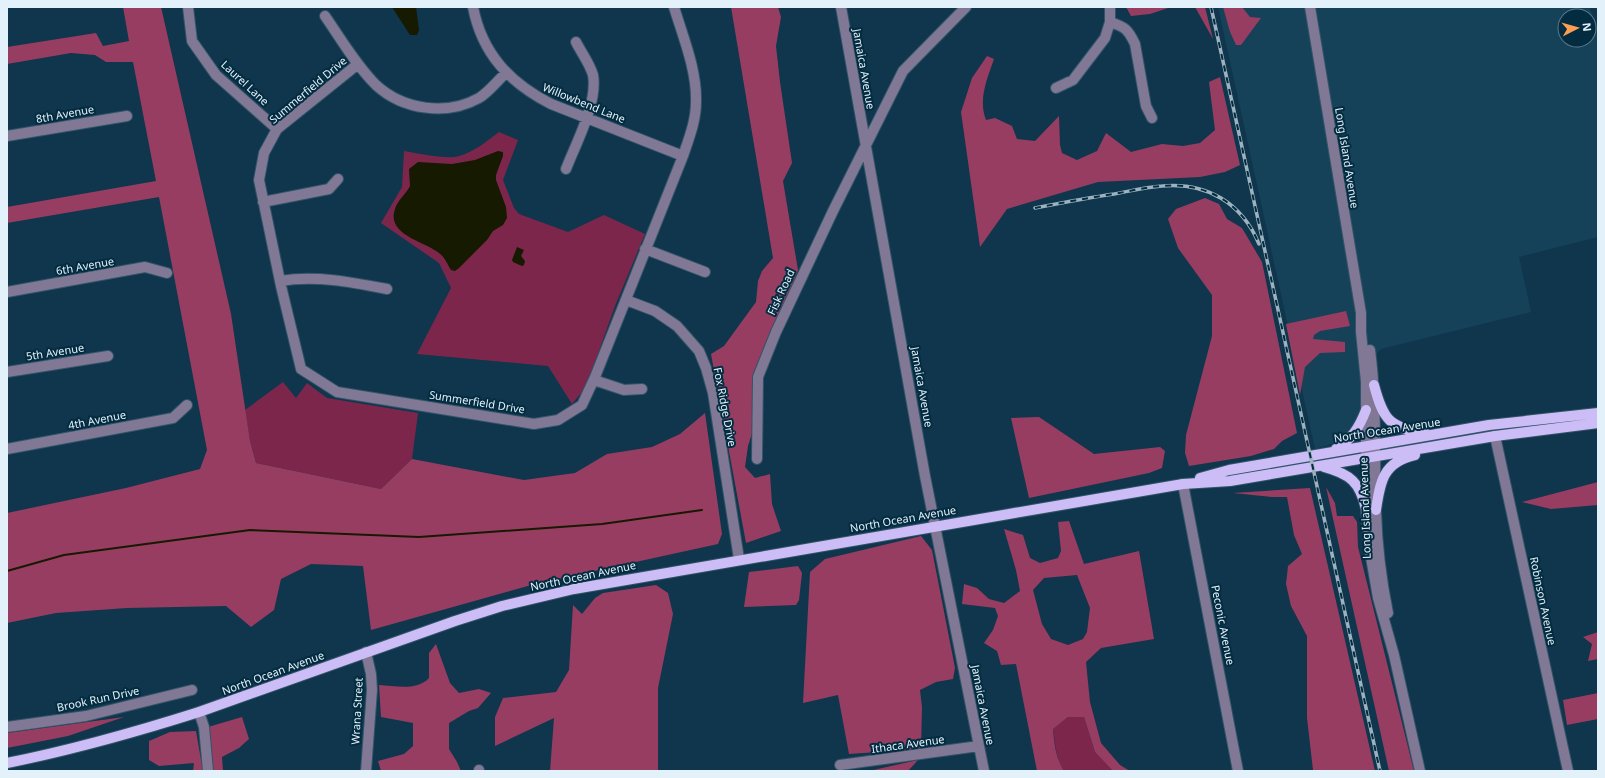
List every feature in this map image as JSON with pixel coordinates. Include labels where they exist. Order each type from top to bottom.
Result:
[{"type":"main road","points":[[1374,385],[1381,408],[1389,420],[1407,430],[1435,434]]},
{"type":"main road","points":[[1330,452],[1353,436],[1366,410]]},
{"type":"main road","name":"North Ocean Avenue","points":[[1183,484],[1229,470],[1435,434],[1520,421],[1598,413]]},
{"type":"main road","name":"North Ocean Avenue","points":[[7,763],[106,740],[199,712],[466,617],[526,600],[600,584],[1183,484],[1230,481],[1494,436],[1598,423]]},
{"type":"main road","points":[[1371,510],[1381,481],[1392,465],[1407,457],[1427,453],[1460,442]]},
{"type":"main road","points":[[1320,466],[1342,472],[1352,480],[1363,495],[1371,510]]},
{"type":"street","name":"Laurel Lane","points":[[188,7],[192,41],[216,75],[277,129]]},
{"type":"street","name":"Willowbend Lane","points":[[473,7],[484,41],[506,73],[531,94],[551,104],[683,156]]},
{"type":"street","name":"Summerfield Drive","points":[[358,64],[277,129],[264,153],[259,180],[280,281],[301,370],[337,392],[534,424],[558,420],[582,405],[594,380],[683,156],[693,125],[696,104],[696,87],[688,53],[674,7]]},
{"type":"street","name":"Jamaica Avenue","points":[[841,7],[925,476],[984,771]]},
{"type":"street","name":"Fisk Road","points":[[757,459],[758,377],[776,332],[866,144],[903,71],[966,7]]},
{"type":"street","points":[[1056,88],[1073,80],[1105,38],[1110,22],[1110,7]]},
{"type":"street","name":"Long Island Avenue","points":[[1310,7],[1361,313],[1366,410],[1371,445]]},
{"type":"street","points":[[325,16],[358,64],[384,91],[417,106],[432,109],[454,107],[480,97],[506,73]]},
{"type":"street","points":[[1110,22],[1125,28],[1131,35],[1135,44],[1146,106],[1152,118]]},
{"type":"street","points":[[566,169],[586,118],[594,87],[592,74],[576,42]]},
{"type":"street","name":"8th Avenue","points":[[7,136],[127,116]]},
{"type":"street","points":[[263,202],[329,189],[338,178]]},
{"type":"street","points":[[645,249],[705,272]]},
{"type":"street","name":"6th Avenue","points":[[7,292],[145,267],[167,273]]},
{"type":"street","points":[[280,281],[298,278],[317,278],[387,289]]},
{"type":"street","name":"Fox Ridge Drive","points":[[626,300],[655,311],[677,326],[699,351],[706,368],[712,393],[739,560]]},
{"type":"street","name":"Long Island Avenue","points":[[1361,313],[1367,330],[1374,385],[1369,546],[1374,581],[1383,619],[1394,654],[1420,771]]},
{"type":"street","name":"5th Avenue","points":[[7,372],[108,356]]},
{"type":"street","points":[[594,380],[624,390],[642,390]]},
{"type":"street","name":"4th Avenue","points":[[7,449],[173,418],[187,405]]},
{"type":"street","name":"Robinson Avenue","points":[[1494,436],[1568,771]]},
{"type":"street","name":"Peconic Avenue","points":[[1183,484],[1238,771]]},
{"type":"street","name":"Wrana Street","points":[[366,652],[371,674],[372,690],[366,771]]},
{"type":"street","name":"Brook Run Drive","points":[[7,727],[86,716],[192,690]]},
{"type":"street","points":[[199,712],[204,727],[208,771]]},
{"type":"street","name":"Ithaca Avenue","points":[[840,765],[979,746]]},
{"type":"shaded area","points":[[123,7],[161,7],[231,314],[250,441],[256,463],[381,489],[412,459],[524,480],[575,473],[607,454],[652,447],[680,434],[705,413],[722,534],[718,544],[535,584],[371,630],[363,566],[311,564],[281,579],[274,610],[251,627],[226,606],[127,608],[56,613],[7,623],[7,513],[126,488],[200,469],[207,450],[159,197],[7,223],[7,207],[156,181],[133,62],[106,62],[95,55],[71,53],[7,64],[7,47],[96,33],[103,46],[129,41]]},
{"type":"shaded area","points":[[392,7],[416,7],[419,30],[417,35],[410,35]]},
{"type":"shaded area","points":[[731,7],[778,7],[781,17],[776,46],[792,163],[783,181],[798,270],[755,377],[754,427],[748,446],[745,467],[755,478],[770,474],[772,504],[781,531],[746,543],[711,354],[724,346],[756,302],[758,281],[762,271],[773,258]]},
{"type":"shaded area","points":[[1126,7],[1171,7],[1150,14],[1131,16]]},
{"type":"shaded area","points":[[1195,7],[1205,7],[1213,39]]},
{"type":"shaded area","points":[[1218,7],[1589,7],[1557,8],[1557,48],[1597,48],[1597,26],[1598,237],[1519,257],[1531,312],[1381,349],[1365,367],[1361,435],[1315,449]]},
{"type":"shaded area","points":[[1223,7],[1242,7],[1250,17],[1261,18],[1241,45],[1236,45],[1230,32]]},
{"type":"shaded area","points":[[987,56],[994,59],[986,82],[983,97],[986,120],[995,118],[1012,126],[1017,139],[1035,141],[1059,116],[1060,145],[1062,153],[1077,160],[1097,151],[1106,133],[1131,152],[1162,144],[1183,146],[1200,143],[1215,130],[1209,82],[1220,77],[1240,165],[1225,172],[1200,177],[1098,182],[1007,209],[980,247],[961,112],[972,78]]},
{"type":"shaded area","points":[[499,132],[518,140],[503,180],[514,208],[519,214],[568,232],[604,215],[645,234],[615,306],[586,387],[572,404],[548,366],[417,354],[451,288],[439,263],[381,223],[402,187],[404,151],[432,156],[459,156],[475,149]]},
{"type":"shaded area","points":[[498,151],[503,152],[503,156],[496,175],[496,180],[506,207],[507,218],[503,225],[493,231],[487,240],[459,268],[455,271],[451,270],[441,255],[408,236],[396,225],[394,218],[396,206],[410,186],[409,169],[418,162],[452,164],[475,160]]},
{"type":"shaded area","points":[[1205,198],[1219,204],[1227,219],[1242,228],[1262,262],[1297,433],[1282,441],[1274,449],[1251,456],[1189,466],[1185,453],[1186,435],[1212,336],[1212,295],[1178,248],[1168,219],[1176,209]]},
{"type":"shaded area","points":[[517,247],[524,250],[521,256],[525,261],[524,265],[522,266],[513,262],[512,260]]},
{"type":"shaded area","points":[[1346,311],[1350,326],[1320,331],[1314,335],[1313,339],[1345,342],[1345,352],[1320,353],[1305,367],[1300,395],[1286,324]]},
{"type":"shaded area","points":[[283,382],[296,398],[307,383],[327,398],[418,413],[412,459],[381,489],[256,463],[250,441],[245,410]]},
{"type":"shaded area","points":[[1039,417],[1094,454],[1160,447],[1165,451],[1162,468],[1149,473],[1029,498],[1011,418]]},
{"type":"shaded area","points":[[1598,482],[1598,505],[1551,509],[1522,502]]},
{"type":"shaded area","points":[[1326,487],[1335,503],[1337,516],[1353,516],[1357,522],[1358,547],[1414,771],[1389,771]]},
{"type":"shaded area","points":[[1310,488],[1375,771],[1313,770],[1307,718],[1307,636],[1291,606],[1286,584],[1288,566],[1302,554],[1294,535],[1287,497],[1233,493]]},
{"type":"shaded area","points":[[1069,521],[1084,564],[1139,551],[1154,639],[1101,648],[1086,662],[1090,702],[1101,743],[1120,765],[1130,771],[1113,771],[1095,752],[1084,717],[1068,717],[1053,729],[1056,751],[1064,771],[1037,771],[1016,664],[1001,665],[997,651],[984,643],[993,630],[998,616],[995,608],[962,604],[964,584],[977,588],[989,599],[1004,603],[1020,591],[1016,570],[1004,529],[1023,535],[1030,558],[1040,563],[1058,558],[1061,551],[1058,522]],"holes":[[[1077,575],[1090,608],[1087,632],[1083,639],[1068,645],[1051,639],[1042,624],[1033,590],[1044,578]]]},
{"type":"shaded area","points":[[921,536],[932,550],[955,668],[953,679],[936,682],[920,690],[922,707],[921,749],[849,754],[838,695],[803,703],[810,572],[825,559]]},
{"type":"shaded area","points":[[798,566],[802,573],[799,600],[796,605],[744,607],[749,572]]},
{"type":"shaded area","points":[[656,585],[668,593],[673,614],[658,688],[658,771],[550,771],[554,718],[495,746],[495,717],[503,698],[556,692],[569,670],[573,605],[582,614],[595,598],[603,593]]},
{"type":"shaded area","points":[[1598,632],[1598,659],[1588,661],[1592,644],[1583,637]]},
{"type":"shaded area","points":[[436,644],[450,683],[459,693],[479,689],[491,693],[478,708],[469,711],[449,723],[449,749],[461,771],[381,771],[378,761],[404,754],[413,746],[413,723],[381,717],[379,685],[406,687],[419,685],[424,682],[429,678],[429,653]]},
{"type":"shaded area","points":[[1598,693],[1598,719],[1567,725],[1563,700]]},
{"type":"shaded area","points":[[124,717],[68,736],[7,748],[7,733]]},
{"type":"shaded area","points":[[242,717],[249,739],[239,748],[222,757],[223,771],[211,771],[208,727]]},
{"type":"shaded area","points":[[1068,717],[1084,717],[1095,752],[1113,771],[1064,771],[1055,745],[1053,729]]},
{"type":"shaded area","points":[[196,731],[203,771],[193,771],[194,763],[159,766],[149,760],[149,741],[170,732]]},
{"type":"shaded area","points":[[918,760],[908,771],[869,771]]},
{"type":"waterway","points":[[7,571],[64,555],[250,530],[419,537],[602,524],[702,510]]},
{"type":"railway","points":[[1211,7],[1380,771]]},
{"type":"railway","points":[[1035,208],[1150,187],[1178,186],[1194,188],[1221,198],[1233,207],[1243,217],[1259,244]]}]
